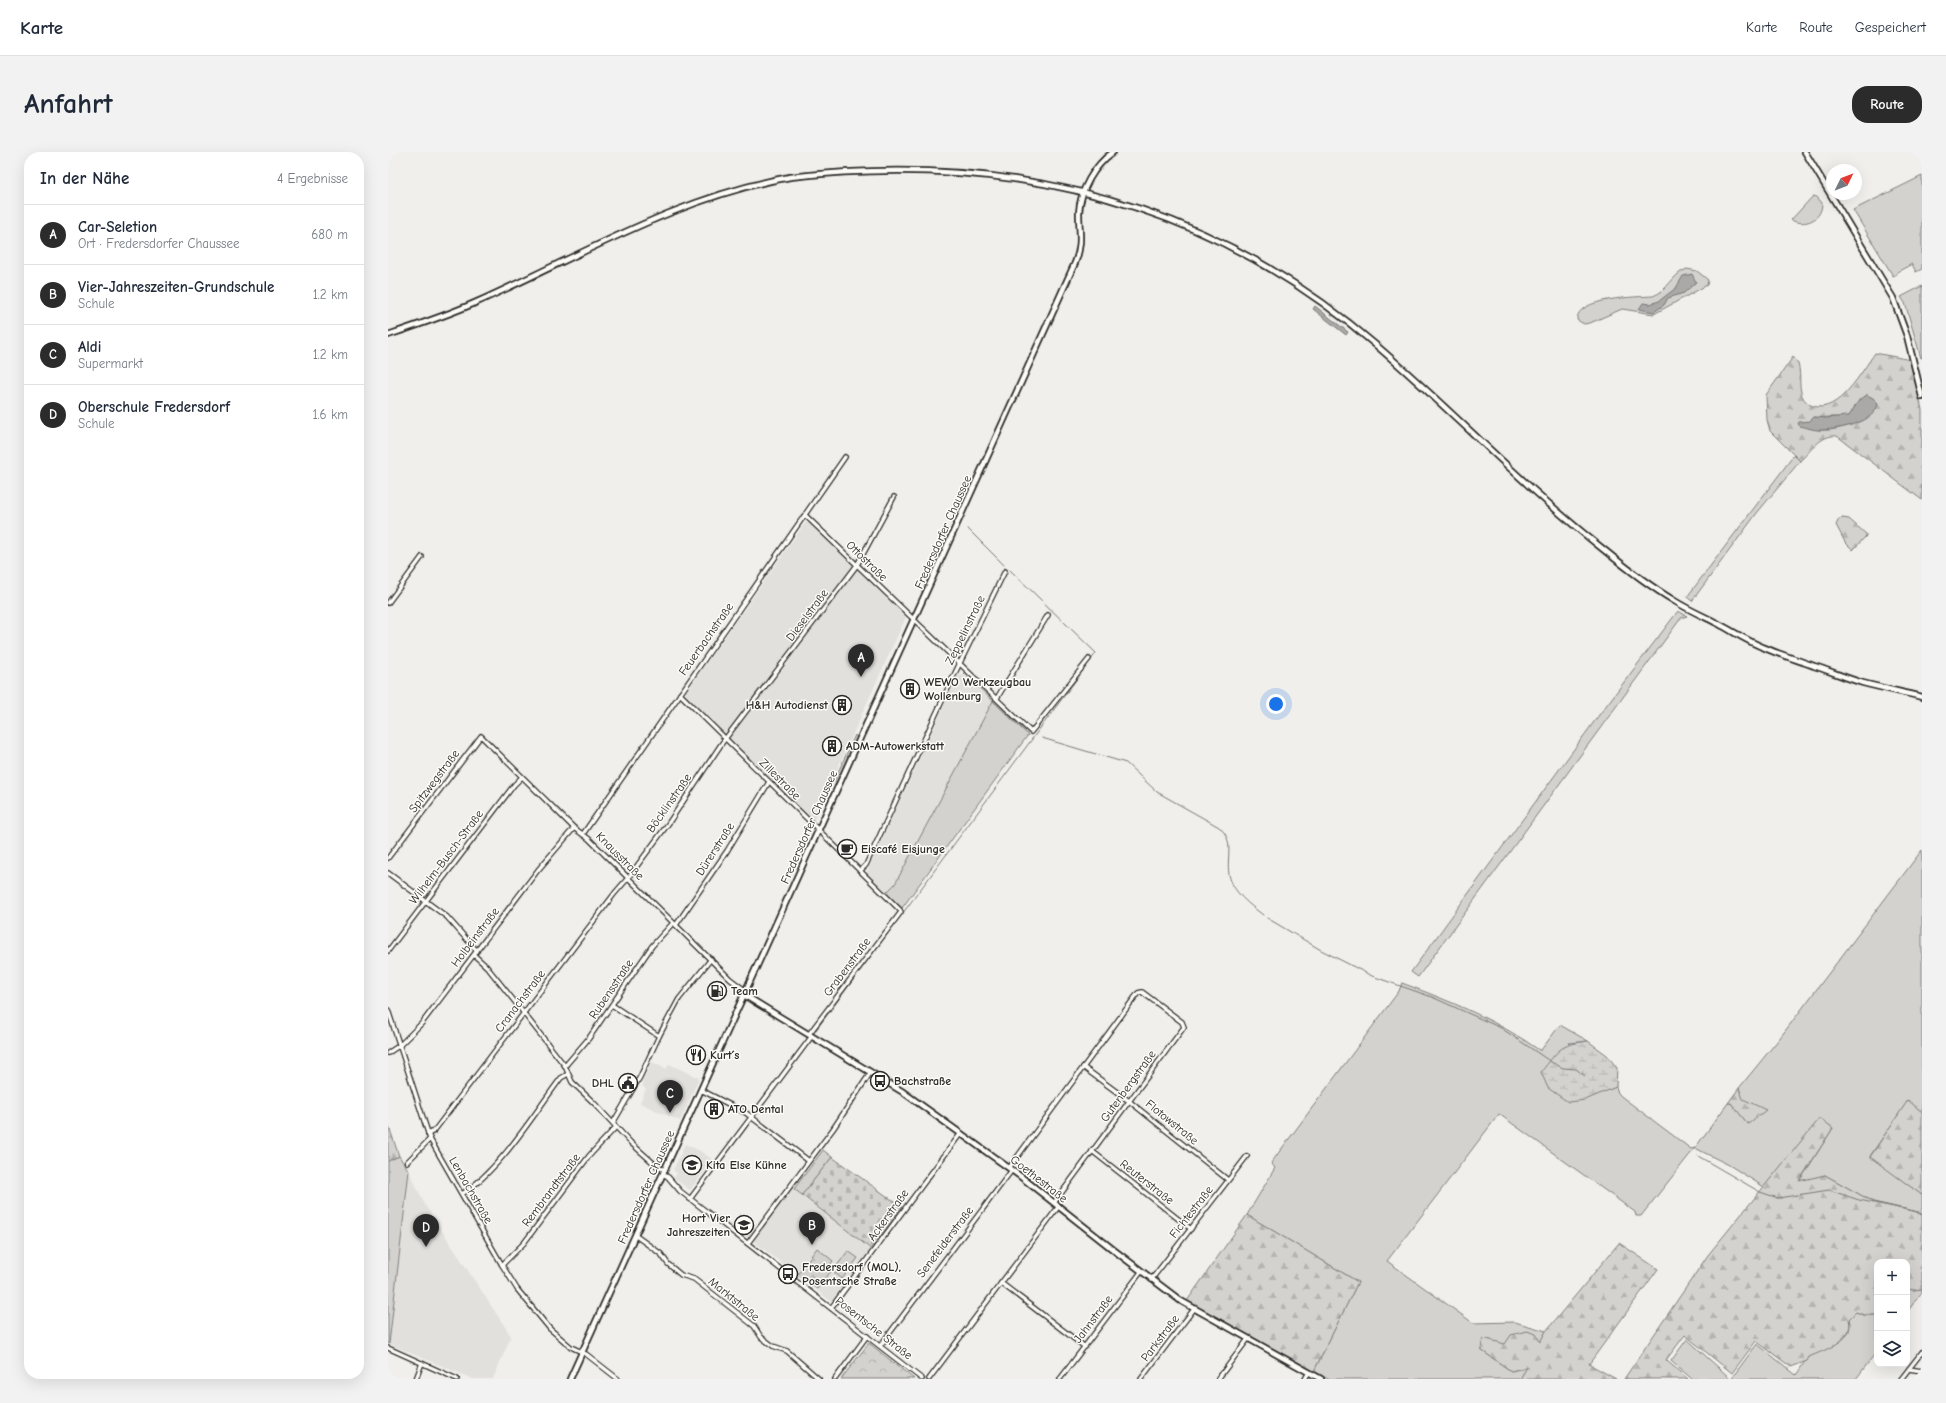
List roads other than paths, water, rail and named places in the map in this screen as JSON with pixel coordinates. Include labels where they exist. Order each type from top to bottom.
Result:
[{"type":"main road","name":"Fredersdorfer Chaussee","points":[[570,1379],[1076,263],[1081,244],[1080,203],[1097,166],[1113,152]]},
{"type":"main road","points":[[1805,152],[1864,248],[1899,311],[1922,397]]},
{"type":"main road","points":[[388,335],[474,303],[605,240],[667,213],[730,192],[786,178],[838,170],[924,166],[968,168]]},
{"type":"main road","points":[[1018,174],[1047,179]]},
{"type":"main road","points":[[1078,186],[1125,199],[1175,217],[1236,246],[1270,266],[1307,291],[1377,346],[1561,516],[1620,563],[1672,600],[1762,647],[1860,682],[1922,697]]},
{"type":"main road","name":"Goethestraße","points":[[745,993],[871,1072],[960,1133],[1059,1206],[1151,1280],[1194,1309],[1321,1379]]},
{"type":"street","name":"Feuerbachstraße","points":[[583,834],[806,516],[845,457]]},
{"type":"street","name":"Dieselstraße","points":[[726,739],[857,565],[894,497]]},
{"type":"street","name":"Ottostraße","points":[[806,516],[1031,732],[1089,659]]},
{"type":"street","points":[[388,603],[422,557]]},
{"type":"street","name":"Zeppelinstraße","points":[[860,872],[866,865],[1005,571]]},
{"type":"street","points":[[997,698],[1048,615]]},
{"type":"street","name":"Zillestraße","points":[[680,694],[900,912]]},
{"type":"street","name":"Knausstraße","points":[[481,736],[745,993]]},
{"type":"street","name":"Spitzwegstraße","points":[[388,858],[481,736]]},
{"type":"street","name":"Böcklinstraße","points":[[628,878],[668,824],[726,739]]},
{"type":"street","name":"Wilhelm-Busch-Straße","points":[[388,951],[514,785],[522,777]]},
{"type":"street","name":"Dürerstraße","points":[[674,924],[727,852],[769,782]]},
{"type":"street","name":"Holbeinstraße","points":[[388,1053],[400,1046],[422,1023],[549,855],[574,828]]},
{"type":"street","points":[[388,873],[451,921],[467,941],[477,950]]},
{"type":"street","name":"Cranachstraße","points":[[428,1134],[434,1131],[628,878]]},
{"type":"street","name":"Grabenstraße","points":[[690,1199],[752,1117],[900,912]]},
{"type":"street","name":"Rubensstraße","points":[[565,1066],[589,1038],[652,946],[674,924]]},
{"type":"street","name":"Posentsche Straße","points":[[474,956],[487,967],[565,1066],[568,1074],[577,1087],[646,1157],[664,1172],[680,1191],[922,1379]]},
{"type":"street","points":[[613,1123],[640,1077],[659,1036],[679,999],[710,959]]},
{"type":"street","name":"Senefelderstraße","points":[[880,1346],[1083,1067],[1140,992]]},
{"type":"street","name":"Gutenbergstraße","points":[[1054,1203],[1184,1027],[1184,1024],[1140,992]]},
{"type":"street","points":[[612,1006],[659,1036]]},
{"type":"street","name":"Lenbachstraße","points":[[388,1010],[430,1139],[502,1265],[541,1320],[561,1339],[582,1352],[618,1379]]},
{"type":"street","name":"Flotowstraße","points":[[1083,1067],[1129,1101],[1228,1180]]},
{"type":"street","points":[[748,1243],[849,1108],[871,1072]]},
{"type":"street","points":[[462,1194],[475,1186],[493,1168],[561,1078],[568,1074]]},
{"type":"street","points":[[701,1090],[752,1117],[809,1161]]},
{"type":"street","name":"Rembrandtstraße","points":[[502,1265],[524,1243],[589,1156],[616,1127]]},
{"type":"street","name":"Ackerstraße","points":[[831,1308],[960,1133]]},
{"type":"street","points":[[407,1162],[430,1139]]},
{"type":"street","name":"Reuterstraße","points":[[1092,1151],[1191,1229]]},
{"type":"street","name":"Fichtestraße","points":[[1151,1280],[1247,1156]]},
{"type":"street","points":[[929,1379],[1059,1206]]},
{"type":"street","name":"Marktstraße","points":[[636,1236],[661,1254],[668,1264],[681,1274],[694,1279],[754,1326],[761,1336],[776,1348],[787,1352],[819,1379]]},
{"type":"street","name":"Jahnstraße","points":[[1060,1379],[1141,1272]]},
{"type":"street","points":[[1001,1283],[1085,1346]]},
{"type":"street","name":"Parkstraße","points":[[1141,1379],[1194,1309]]},
{"type":"street","points":[[835,1379],[867,1336]]},
{"type":"street","points":[[1218,1379],[1248,1339]]},
{"type":"street","points":[[388,1348],[457,1379]]},
{"type":"street","points":[[1901,1379],[1922,1352]]},
{"type":"street","points":[[416,1379],[422,1363]]},
{"type":"street","points":[[1909,1369],[1922,1371]]},
{"type":"street","points":[[1306,1379],[1309,1372]]},
{"type":"waterway","points":[[968,529],[1004,565]]},
{"type":"waterway","points":[[816,1030],[1096,653],[1010,570]]},
{"type":"waterway","points":[[964,673],[1026,733]]},
{"type":"waterway","points":[[1042,738],[1126,763],[1157,792],[1219,827],[1227,838],[1229,849],[1228,867],[1231,881],[1242,898],[1263,915]]},
{"type":"waterway","points":[[1267,918],[1321,950],[1372,976],[1432,997],[1501,1028],[1551,1062],[1563,1068],[1576,1069],[1585,1076]]},
{"type":"waterway","points":[[1698,1156],[1760,1192],[1778,1198],[1829,1190],[1859,1200],[1922,1214]]},
{"type":"place","name":"Car-Seletion","points":[[861,677]]},
{"type":"place","name":"WEWO Werkzeugbau Wollenburg","points":[[910,689]]},
{"type":"place","name":"H&H Autodienst","points":[[842,705]]},
{"type":"place","name":"ADM-Autowerkstatt","points":[[832,746]]},
{"type":"place","name":"Eiscafé Eisjunge","points":[[847,849]]},
{"type":"place","name":"Team","points":[[717,991]]},
{"type":"place","name":"Kurt´s","points":[[696,1055]]},
{"type":"place","name":"Bachstraße","points":[[880,1081]]},
{"type":"place","name":"DHL","points":[[628,1083]]},
{"type":"place","name":"ATO Dental","points":[[714,1109]]},
{"type":"place","name":"Aldi","points":[[670,1113]]},
{"type":"place","name":"Kita Else Kühne","points":[[692,1165]]},
{"type":"place","name":"Hort Vier Jahreszeiten","points":[[744,1225]]},
{"type":"place","name":"Vier-Jahreszeiten-Grundschule","points":[[812,1245]]},
{"type":"place","name":"Oberschule Fredersdorf","points":[[426,1247]]},
{"type":"place","name":"Fredersdorf (MOL), Posentsche Straße","points":[[788,1274]]}]
